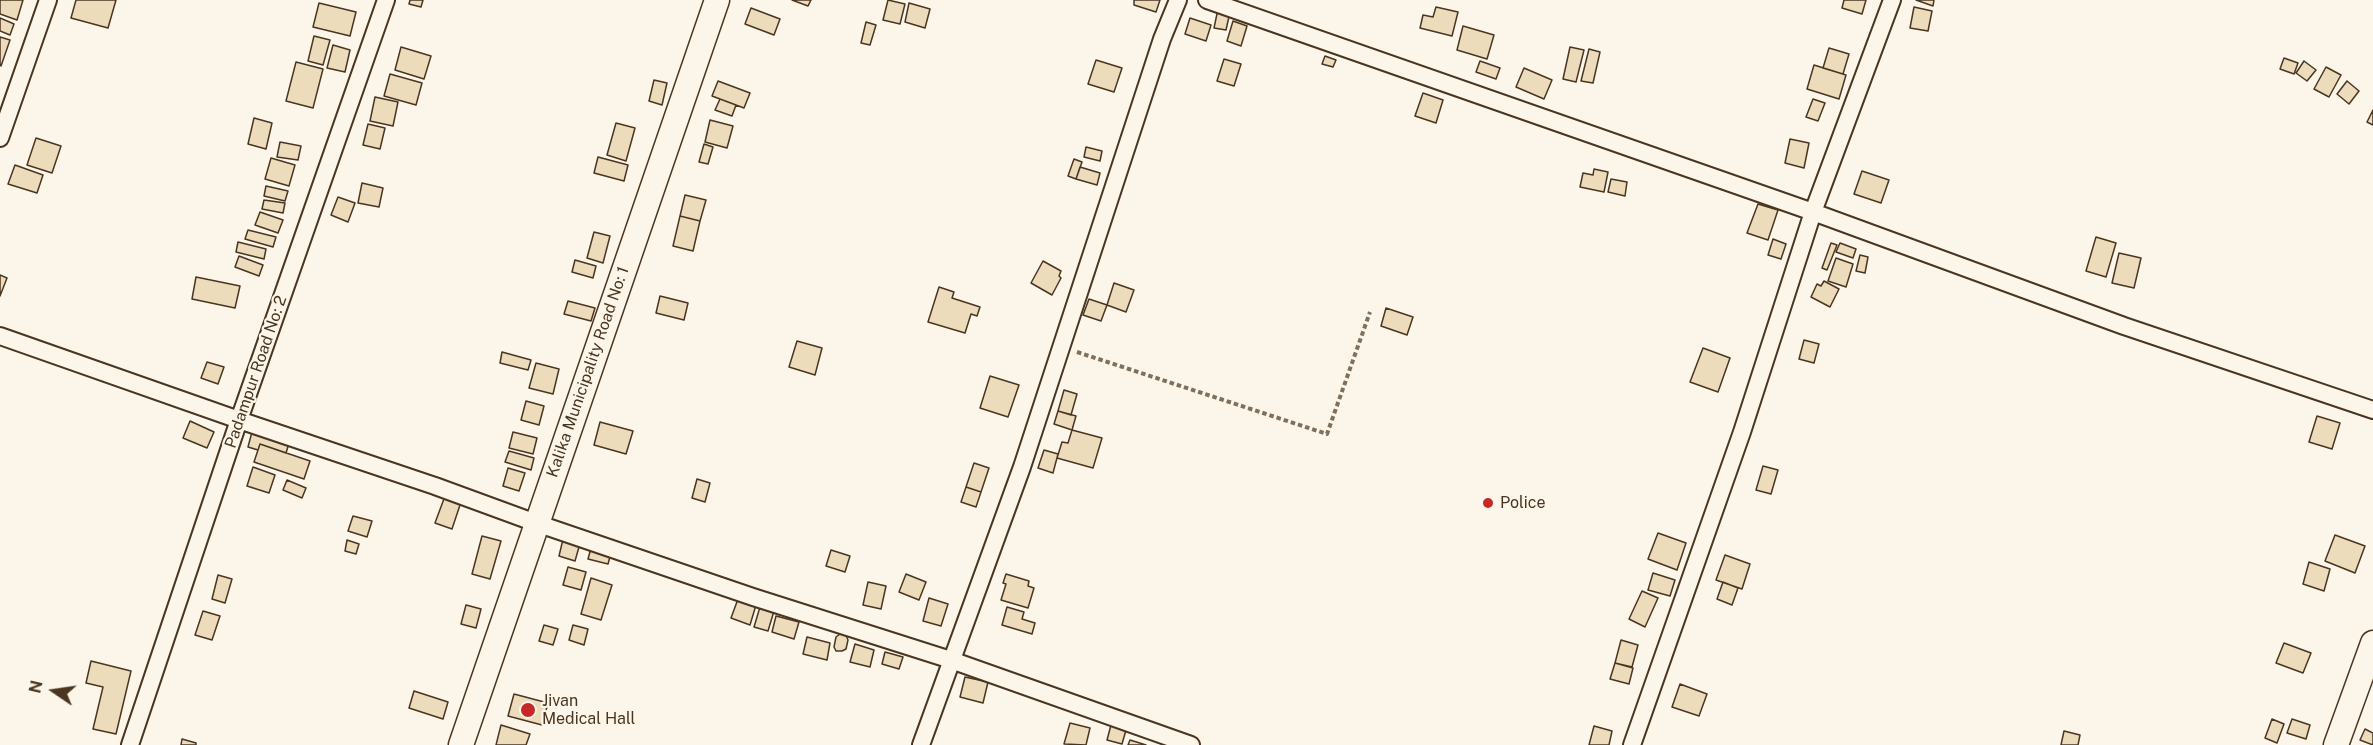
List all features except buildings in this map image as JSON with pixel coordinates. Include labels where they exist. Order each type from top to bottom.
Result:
[{"type":"street","points":[[0,138],[48,0]]},
{"type":"street","name":"Padampur Road No: 2","points":[[130,745],[239,420],[386,0]]},
{"type":"street","name":"Kalika Municipality Road No: 1","points":[[461,745],[717,0]]},
{"type":"street","points":[[921,745],[1022,467],[1162,39],[1178,0]]},
{"type":"street","points":[[1207,0],[1812,212],[2124,326],[2373,410]]},
{"type":"street","points":[[1632,745],[1742,432],[1812,212],[1892,0]]},
{"type":"street","points":[[0,336],[742,594],[951,660],[1191,745]]},
{"type":"street","points":[[2336,745],[2373,643]]},
{"type":"path","points":[[1062,346],[1327,434],[1370,312]]},
{"type":"place","name":"Police","points":[[1488,503]]},
{"type":"place","name":"Jivan Medical Hall","points":[[528,710]]}]
